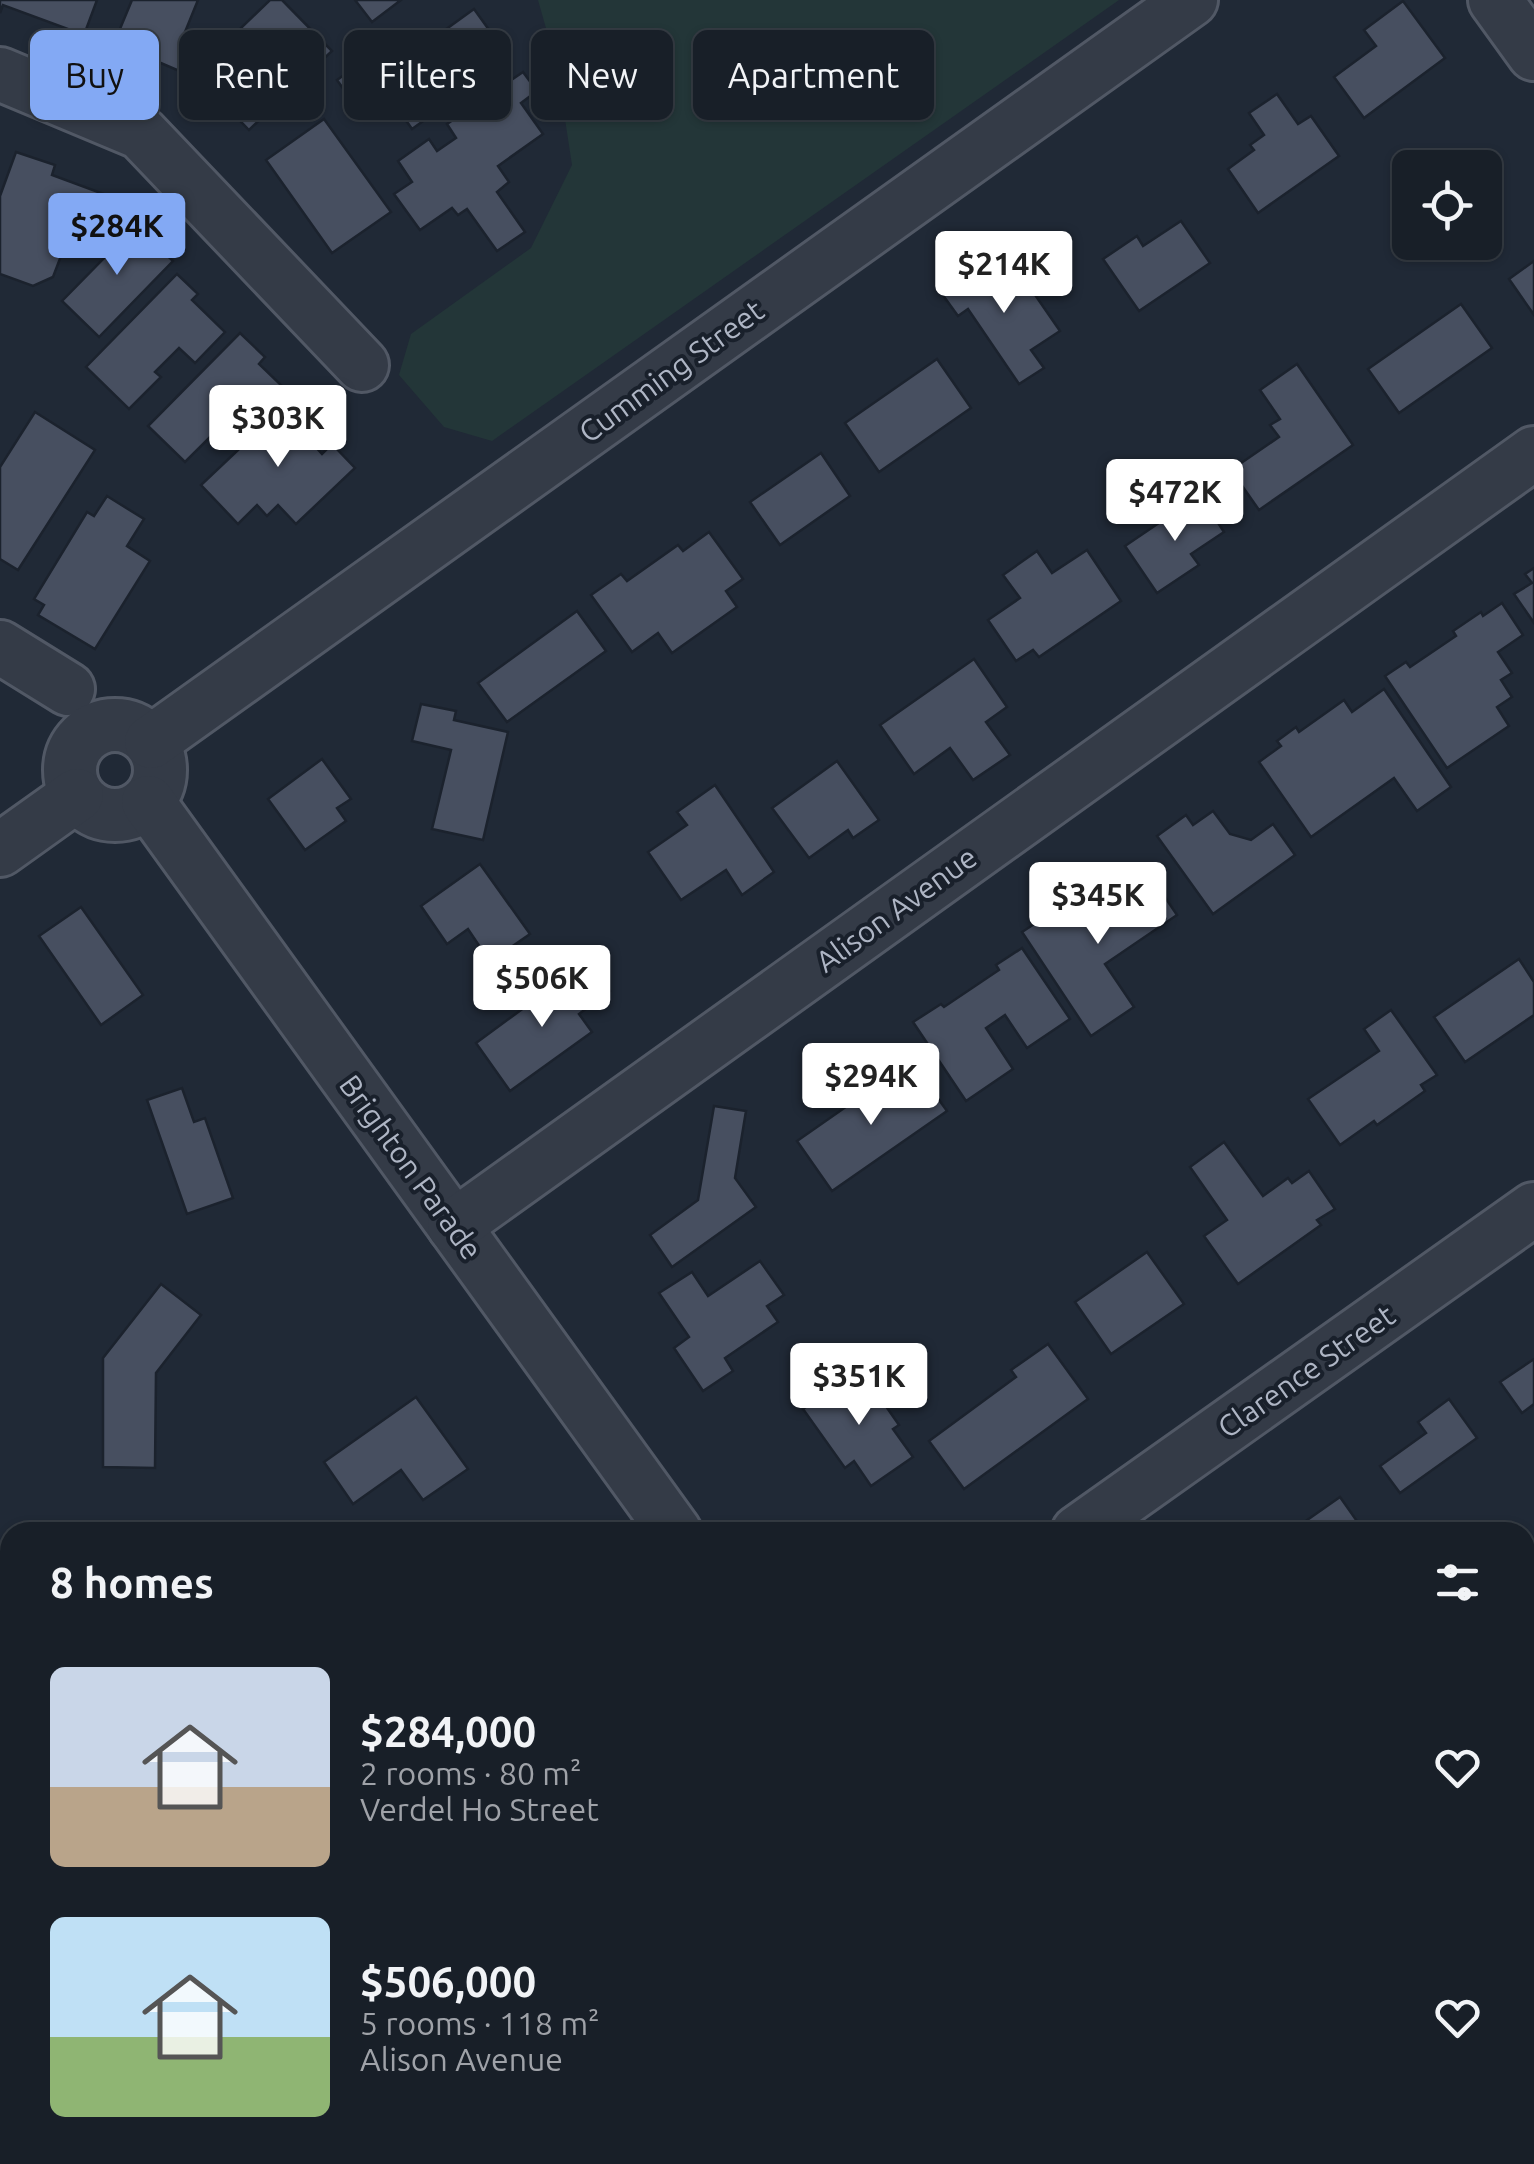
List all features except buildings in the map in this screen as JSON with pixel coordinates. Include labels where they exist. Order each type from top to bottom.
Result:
[{"type":"street","name":"Cumming Street","points":[[151,742],[1191,0]]},
{"type":"street","points":[[1495,0],[1534,54]]},
{"type":"street","points":[[0,74],[141,133],[362,365]]},
{"type":"street","name":"Alison Avenue","points":[[454,1226],[1534,453]]},
{"type":"street","points":[[0,647],[68,689]]},
{"type":"street","points":[[126,726],[151,742],[157,753],[160,779],[148,802],[124,815],[111,816],[86,806],[77,796],[69,771],[71,758],[85,736],[98,728],[126,726]]},
{"type":"street","points":[[0,850],[77,796]]},
{"type":"street","name":"Brighton Parade","points":[[148,802],[668,1522]]},
{"type":"street","name":"Clarence Street","points":[[1092,1522],[1534,1209]]},
{"type":"shaded area","points":[[538,0],[1119,0],[492,441],[444,427],[399,375],[411,334],[531,248],[572,165],[565,120],[673,120],[673,30],[547,30]]}]
